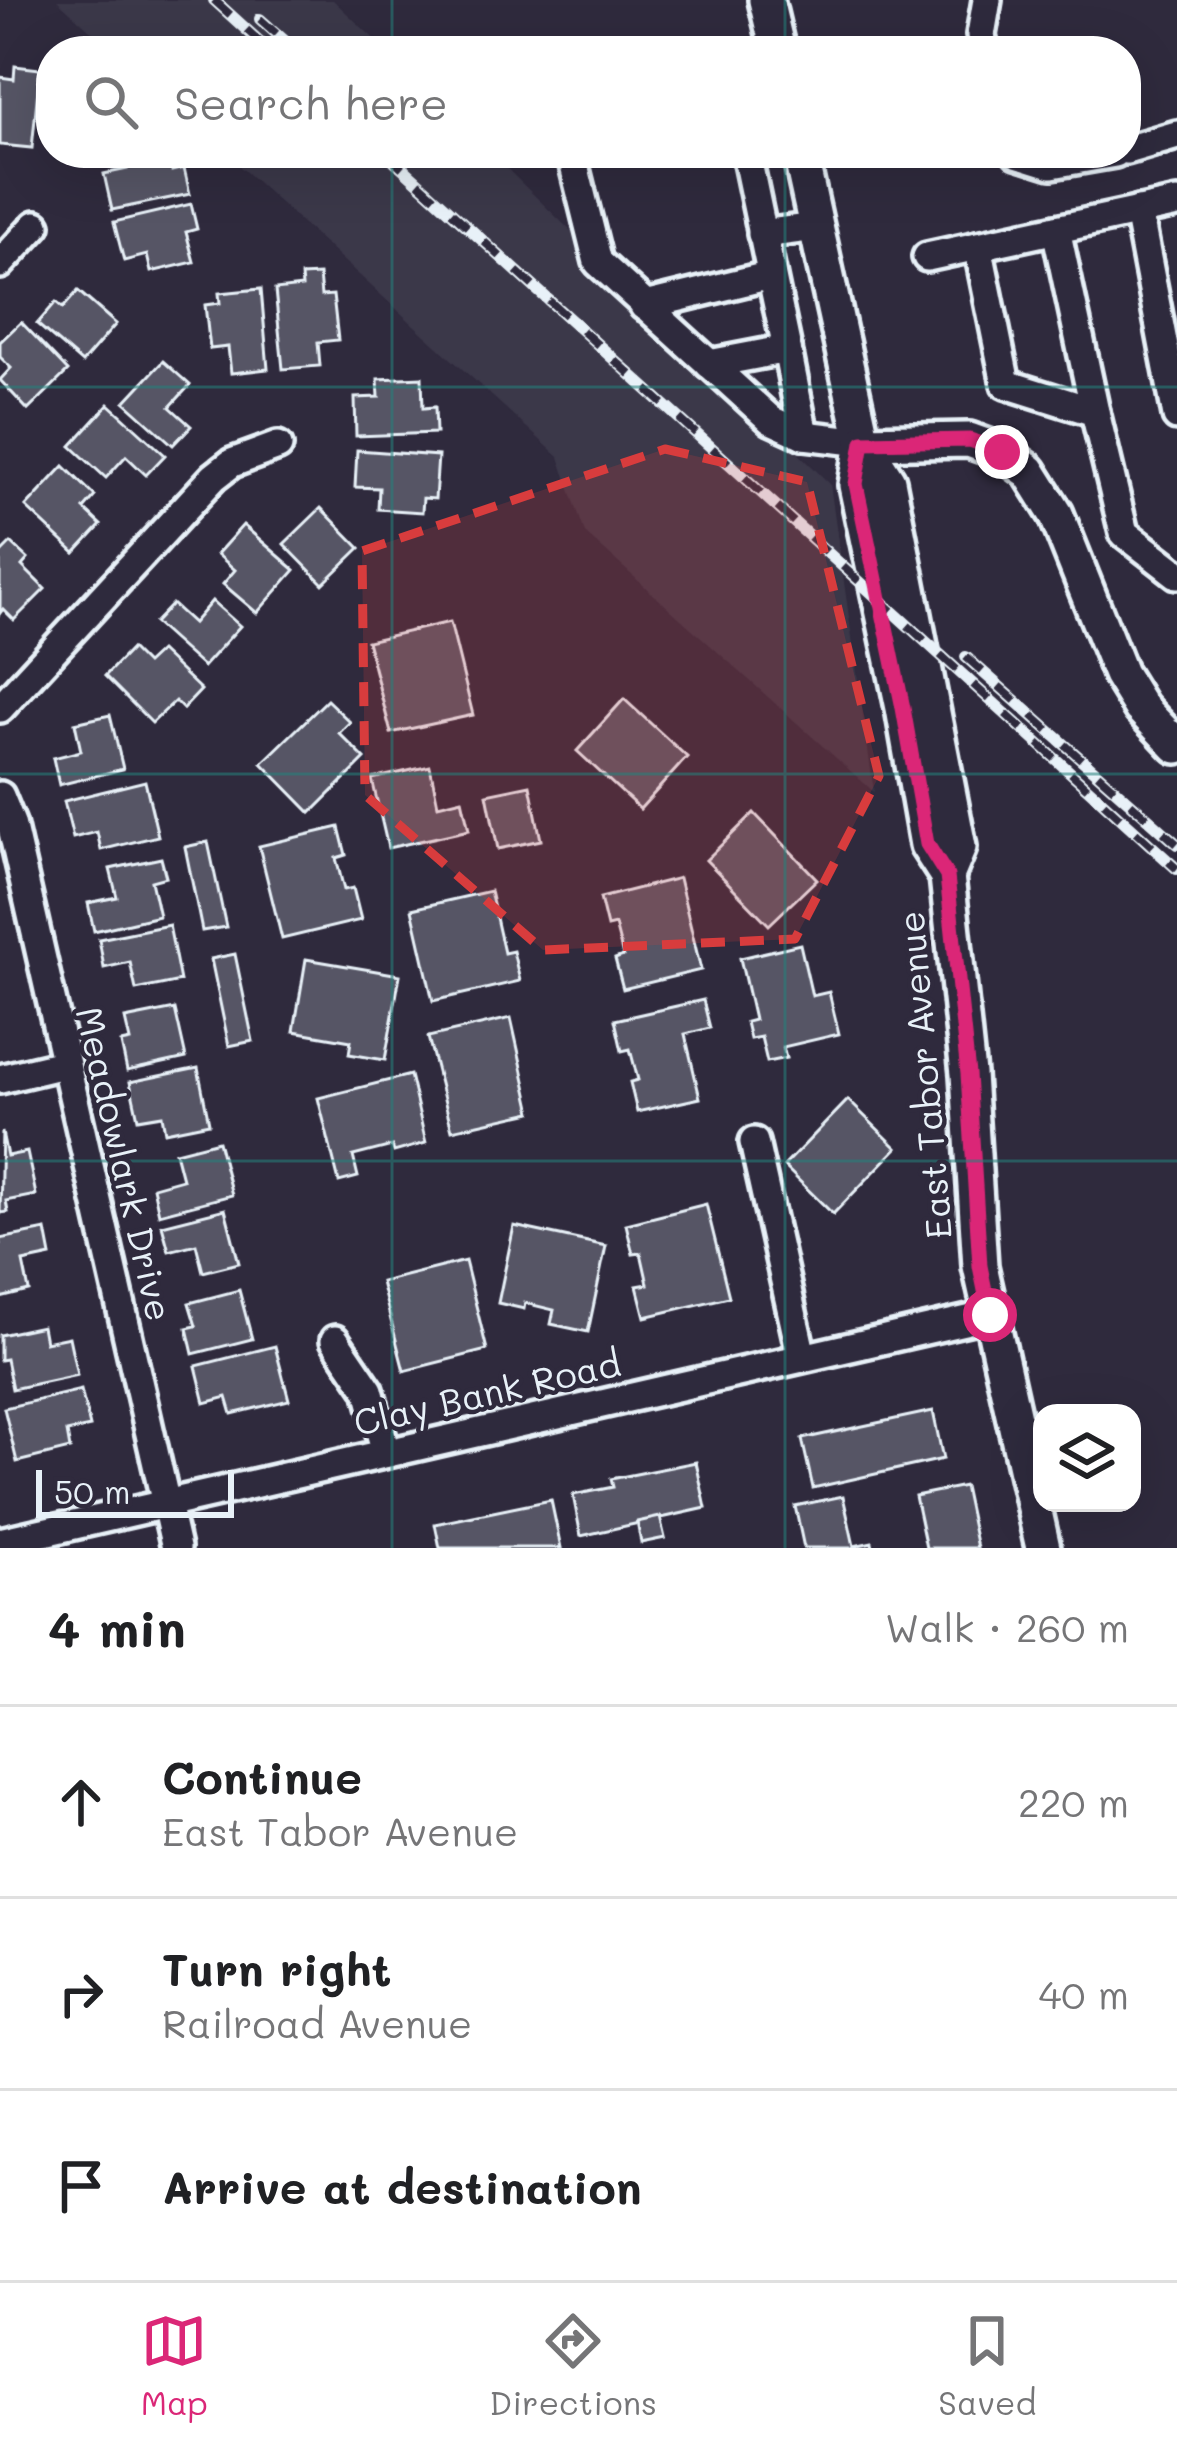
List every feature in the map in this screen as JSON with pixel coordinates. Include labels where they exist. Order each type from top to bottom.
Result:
[{"type":"main road","points":[[766,0],[774,36]]},
{"type":"main road","name":"East Tabor Avenue","points":[[803,168],[863,442],[856,484],[927,844],[947,876],[968,1074],[980,1266],[1043,1548]]},
{"type":"main road","points":[[863,442],[970,440],[1002,452],[1029,471],[1056,514],[1120,674],[1141,708],[1177,746]]},
{"type":"street","points":[[981,36],[987,0]]},
{"type":"street","points":[[1141,146],[1177,135]]},
{"type":"street","points":[[575,168],[598,262],[644,306],[771,420],[804,435],[863,442]]},
{"type":"street","points":[[749,168],[804,435]]},
{"type":"street","points":[[927,257],[1177,203]]},
{"type":"street","points":[[1138,211],[1177,416]]},
{"type":"street","points":[[0,264],[36,225]]},
{"type":"street","points":[[762,233],[816,227]]},
{"type":"street","points":[[1056,229],[1124,532],[1177,574]]},
{"type":"street","points":[[978,246],[1006,384],[1095,412]]},
{"type":"street","points":[[644,306],[771,275]]},
{"type":"street","points":[[709,364],[787,349]]},
{"type":"street","points":[[0,708],[214,477],[232,463],[278,446]]},
{"type":"street","name":"Meadowlark Drive","points":[[0,796],[11,823],[176,1548]]},
{"type":"street","points":[[0,1079],[63,1064]]},
{"type":"street","points":[[754,1142],[802,1357]]},
{"type":"street","name":"Clay Bank Road","points":[[0,1542],[990,1315]]},
{"type":"street","points":[[335,1340],[369,1390],[386,1453]]},
{"type":"highlighted area","points":[[665,449],[807,482],[879,776],[795,939],[543,950],[365,795],[362,551]]},
{"type":"shaded area","points":[[57,0],[333,0],[371,36],[97,36]]},
{"type":"shaded area","points":[[241,168],[506,168],[830,484],[874,792],[585,533],[559,457]]},
{"type":"building","points":[[15,66],[36,69],[32,148],[0,145],[0,77],[14,79]]},
{"type":"building","points":[[184,168],[190,194],[112,210],[104,174]]},
{"type":"building","points":[[191,204],[197,229],[186,232],[194,262],[151,272],[147,255],[124,261],[114,222]]},
{"type":"building","points":[[319,275],[321,296],[333,295],[338,340],[318,342],[320,366],[283,369],[275,290],[302,287],[301,276]]},
{"type":"building","points":[[261,289],[268,369],[231,373],[228,347],[210,349],[205,305],[220,303],[219,293]]},
{"type":"building","points":[[78,291],[116,324],[82,363],[37,324],[56,302],[63,308]]},
{"type":"building","points":[[21,322],[68,371],[28,410],[0,380],[11,368],[0,357],[0,342]]},
{"type":"building","points":[[163,361],[190,385],[170,407],[191,426],[173,445],[125,402]]},
{"type":"building","points":[[422,377],[423,408],[435,407],[436,433],[356,436],[355,398],[379,397],[378,379]]},
{"type":"building","points":[[109,404],[165,455],[146,475],[126,456],[106,478],[71,446]]},
{"type":"building","points":[[357,450],[438,456],[435,499],[423,498],[422,512],[378,509],[379,488],[355,487]]},
{"type":"building","points":[[64,466],[95,496],[84,509],[101,525],[75,553],[26,507]]},
{"type":"building","points":[[321,508],[360,548],[323,584],[284,544]]},
{"type":"building","points":[[243,525],[295,570],[257,613],[223,584],[235,570],[217,554]]},
{"type":"building","points":[[11,543],[28,559],[22,566],[45,589],[14,620],[3,609],[0,613],[0,554]]},
{"type":"building","points":[[212,601],[240,626],[203,667],[154,623],[172,604],[193,623]]},
{"type":"building","points":[[450,622],[473,715],[391,733],[367,641]]},
{"type":"building","points":[[131,649],[146,664],[160,651],[201,690],[183,709],[175,701],[152,723],[105,676]]},
{"type":"building","points":[[624,699],[687,757],[640,809],[577,751]]},
{"type":"building","points":[[327,700],[350,722],[339,733],[365,759],[311,813],[262,763]]},
{"type":"building","points":[[110,715],[123,769],[59,785],[53,758],[81,751],[75,723]]},
{"type":"building","points":[[430,766],[438,805],[462,799],[469,830],[388,848],[372,779]]},
{"type":"building","points":[[145,781],[158,836],[101,850],[97,832],[73,838],[64,801]]},
{"type":"building","points":[[530,785],[541,840],[498,849],[487,794]]},
{"type":"building","points":[[754,813],[817,879],[769,925],[706,860]]},
{"type":"building","points":[[339,827],[346,855],[336,858],[344,890],[353,888],[361,920],[282,939],[259,846]]},
{"type":"building","points":[[208,842],[226,927],[202,931],[185,847]]},
{"type":"building","points":[[161,858],[166,877],[151,881],[159,916],[94,931],[88,903],[117,897],[110,869]]},
{"type":"building","points":[[679,878],[701,970],[623,989],[615,959],[623,956],[615,925],[607,927],[600,898]]},
{"type":"building","points":[[490,891],[504,953],[513,951],[520,981],[433,1001],[412,909]]},
{"type":"building","points":[[169,925],[180,981],[136,990],[130,962],[104,968],[99,939]]},
{"type":"building","points":[[800,944],[812,996],[829,992],[839,1034],[783,1047],[786,1058],[767,1062],[761,1037],[750,1039],[746,1022],[754,1020],[740,958]]},
{"type":"building","points":[[235,954],[253,1041],[229,1046],[211,959]]},
{"type":"building","points":[[306,959],[400,975],[385,1060],[349,1054],[351,1041],[294,1031]]},
{"type":"building","points":[[703,1000],[710,1028],[685,1034],[700,1098],[637,1112],[630,1082],[638,1080],[630,1049],[622,1051],[615,1020]]},
{"type":"building","points":[[175,1009],[186,1058],[127,1071],[121,1043],[130,1041],[125,1019]]},
{"type":"building","points":[[511,1018],[532,1112],[452,1130],[428,1037]]},
{"type":"building","points":[[198,1068],[209,1123],[165,1132],[162,1115],[138,1119],[130,1082]]},
{"type":"building","points":[[410,1075],[426,1143],[353,1156],[358,1177],[339,1182],[318,1098]]},
{"type":"building","points":[[848,1100],[897,1148],[833,1214],[784,1166]]},
{"type":"building","points":[[2,1132],[7,1156],[27,1152],[36,1195],[6,1201],[8,1212],[0,1213]]},
{"type":"building","points":[[218,1141],[232,1195],[159,1214],[153,1187],[182,1179],[175,1152]]},
{"type":"building","points":[[706,1204],[729,1297],[645,1317],[637,1286],[648,1284],[641,1253],[633,1254],[626,1224]]},
{"type":"building","points":[[225,1209],[239,1263],[203,1272],[196,1244],[169,1251],[162,1225]]},
{"type":"building","points":[[514,1226],[606,1246],[588,1332],[551,1324],[554,1310],[498,1303]]},
{"type":"building","points":[[46,1230],[51,1256],[23,1262],[29,1291],[0,1298],[0,1239]]},
{"type":"building","points":[[465,1261],[487,1350],[404,1371],[381,1282]]},
{"type":"building","points":[[239,1290],[252,1339],[193,1354],[187,1328],[196,1326],[189,1303]]},
{"type":"building","points":[[42,1326],[45,1342],[69,1337],[77,1375],[12,1389],[6,1359],[0,1360],[0,1335]]},
{"type":"building","points":[[275,1346],[289,1400],[232,1414],[227,1397],[205,1403],[196,1366]]},
{"type":"building","points":[[81,1390],[90,1427],[67,1432],[70,1449],[17,1462],[4,1408]]},
{"type":"building","points":[[933,1411],[943,1459],[813,1488],[802,1439]]},
{"type":"building","points":[[696,1462],[706,1508],[581,1536],[573,1495],[613,1487],[611,1479]]},
{"type":"building","points":[[964,1486],[977,1548],[926,1548],[915,1496]]},
{"type":"building","points":[[843,1496],[854,1546],[872,1542],[873,1548],[804,1548],[795,1506]]},
{"type":"building","points":[[551,1500],[561,1548],[440,1548],[435,1524]]},
{"type":"building","points":[[660,1517],[665,1538],[641,1543],[637,1522]]},
{"type":"railway","points":[[214,0],[254,36]]},
{"type":"railway","points":[[260,19],[279,36]]},
{"type":"railway","points":[[403,168],[1177,869]]},
{"type":"railway","points":[[966,657],[1177,844]]},
{"type":"route","points":[[990,1315],[980,1266],[968,1074],[947,876],[927,844],[856,484],[863,442],[970,440],[1002,452]]}]
